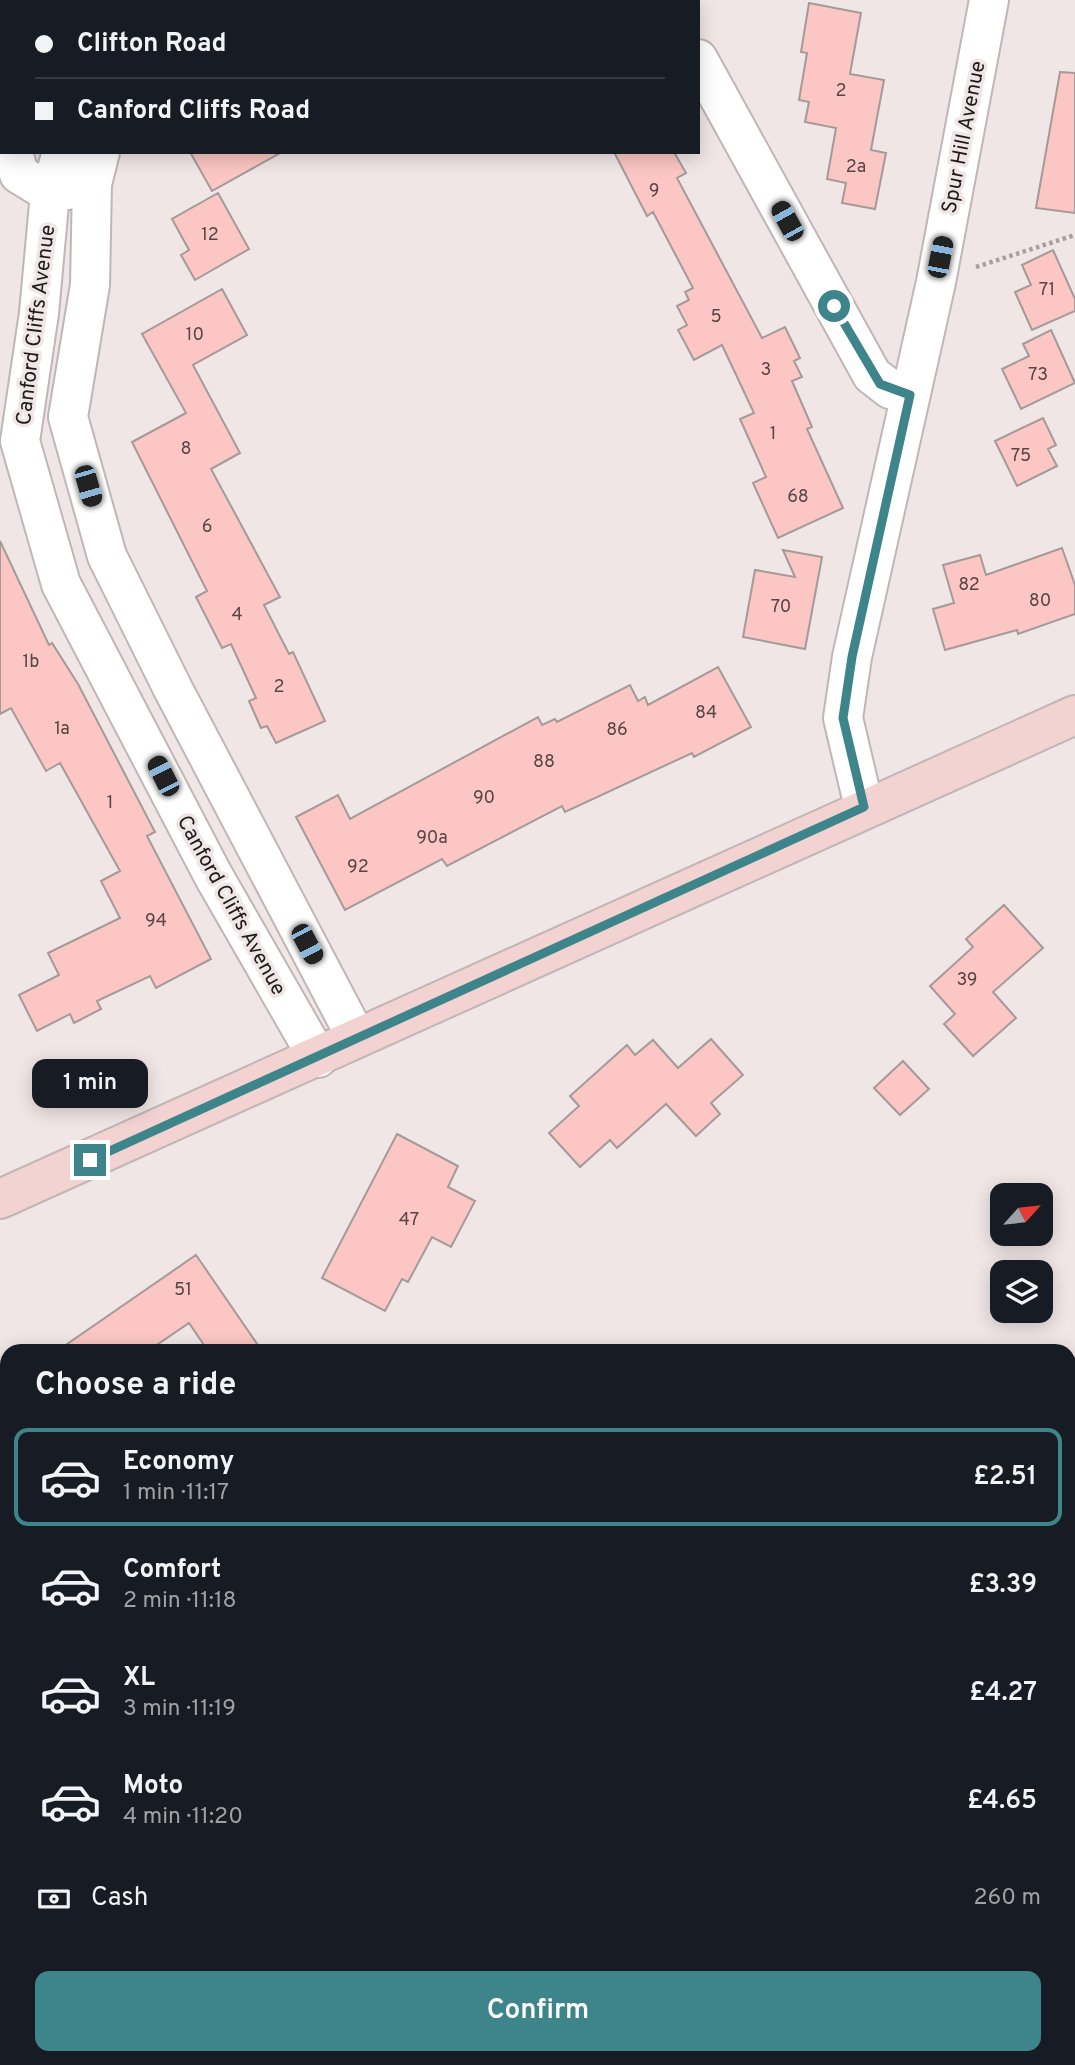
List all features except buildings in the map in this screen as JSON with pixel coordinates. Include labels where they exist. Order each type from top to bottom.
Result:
[{"type":"street","name":"Spur Hill Avenue","points":[[864,807],[843,718],[852,657],[936,282],[989,0]]},
{"type":"street","points":[[700,63],[872,375],[890,389],[910,395]]},
{"type":"street","name":"Canford Cliffs Avenue","points":[[58,154],[21,175],[39,313],[20,441],[61,584],[213,875],[318,1058]]},
{"type":"street","points":[[21,175],[96,168]]},
{"type":"street","name":"Canford Cliffs Avenue","points":[[96,168],[90,285],[68,417],[107,556],[173,689],[356,1037]]},
{"type":"street","points":[[0,1199],[318,1058],[356,1037],[864,807],[1075,715]]},
{"type":"path","points":[[936,282],[1075,235]]},
{"type":"route","points":[[90,1160],[864,807],[843,718],[852,657],[910,395],[880,384],[872,375],[834,306]]}]
